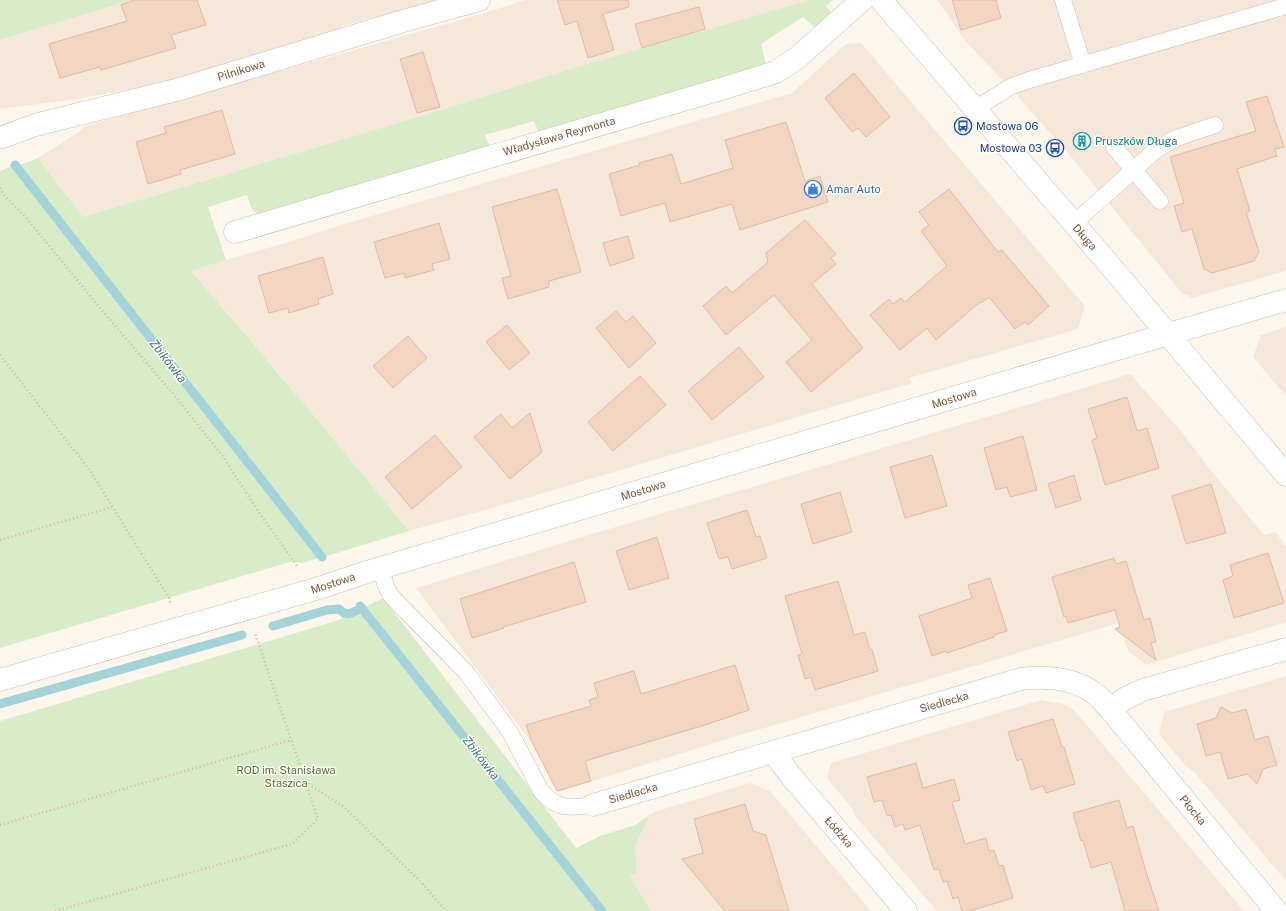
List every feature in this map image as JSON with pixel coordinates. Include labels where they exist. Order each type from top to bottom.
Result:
[{"type":"street","name":"Pilnikowa","points":[[3,137],[35,125],[180,89],[400,22],[479,0]]},
{"type":"street","name":"Władysława Reymonta","points":[[235,232],[776,72],[797,58],[862,0]]},
{"type":"street","name":"Długa","points":[[881,0],[1074,224],[1286,475]]},
{"type":"street","name":"Mostowa","points":[[0,680],[313,590],[381,568],[1286,300]]},
{"type":"street","points":[[1110,709],[1126,698],[1143,690],[1286,649]]},
{"type":"street","name":"Siedlecka","points":[[593,805],[1021,679],[1048,677],[1070,682],[1095,694],[1110,709]]},
{"type":"street","name":"Płocka","points":[[1110,709],[1276,911]]},
{"type":"street","name":"Łódzka","points":[[773,752],[791,776],[906,911]]},
{"type":"lane","points":[[1062,0],[1083,65]]},
{"type":"lane","points":[[975,110],[1010,87],[1029,80],[1286,6]]},
{"type":"lane","points":[[1074,224],[1157,150],[1174,139],[1215,125]]},
{"type":"lane","points":[[1114,147],[1160,201]]},
{"type":"lane","points":[[381,568],[386,587],[392,597],[466,672],[510,732],[541,791],[557,805],[571,808],[593,805]]},
{"type":"path","points":[[0,188],[4,195],[28,220],[179,401],[224,458],[313,590]]},
{"type":"path","points":[[0,355],[91,472],[169,598]]},
{"type":"path","points":[[0,540],[112,507]]},
{"type":"path","points":[[55,911],[292,844],[318,819],[258,644]]},
{"type":"path","points":[[0,825],[290,740]]},
{"type":"path","points":[[305,782],[344,807],[424,885],[446,911]]},
{"type":"shaded area","points":[[132,0],[447,0],[342,26],[342,28],[167,82],[78,99],[0,109],[0,40]]},
{"type":"shaded area","points":[[526,0],[810,0],[494,93],[83,217],[38,158],[86,126]]},
{"type":"shaded area","points":[[937,0],[1286,0],[1286,271],[1192,298],[1181,292],[1072,158],[1017,95],[967,43]]},
{"type":"shaded area","points":[[861,43],[1085,306],[1078,329],[909,378],[912,383],[513,502],[409,531],[296,394],[191,271],[341,225],[792,93],[846,44]]},
{"type":"shaded area","points":[[1286,327],[1286,396],[1253,357],[1261,335]]},
{"type":"shaded area","points":[[1130,374],[1181,431],[1208,467],[1264,535],[1275,532],[1286,546],[1286,622],[1146,665],[1128,651],[1119,623],[727,739],[558,792],[531,742],[416,588],[592,534]]},
{"type":"shaded area","points":[[1286,676],[1286,881],[1195,773],[1184,764],[1159,734],[1164,712]]},
{"type":"shaded area","points":[[1041,700],[1062,704],[1074,710],[1244,911],[937,911],[856,817],[852,808],[827,778],[831,763]]},
{"type":"shaded area","points":[[750,783],[770,791],[871,911],[651,911],[630,876],[637,873],[635,847],[648,818],[654,812]]},
{"type":"green space","points":[[0,0],[132,0],[0,40]]},
{"type":"green space","points":[[810,0],[833,0],[826,6],[832,13],[815,28],[803,17],[761,44],[766,64],[539,133],[534,121],[485,135],[490,147],[261,214],[253,210],[247,195],[208,207],[226,260],[191,271],[297,395],[409,531],[327,556],[67,227],[20,165],[38,158],[83,217],[414,118],[578,67]]},
{"type":"green space","points":[[12,166],[318,558],[303,563],[290,562],[0,648],[0,171]]},
{"type":"green space","name":"ROD im. Stanisława Staszica","points":[[383,598],[576,848],[600,836],[635,825],[654,812],[648,818],[635,847],[637,873],[630,876],[651,911],[0,911],[0,721],[336,621]]},
{"type":"building","points":[[134,0],[197,0],[206,25],[171,35],[176,48],[101,70],[100,67],[60,78],[49,44],[127,21],[121,5]]},
{"type":"building","points":[[557,0],[628,0],[629,7],[603,14],[614,50],[588,58],[577,21],[565,25]]},
{"type":"building","points":[[952,0],[996,0],[1001,18],[961,30]]},
{"type":"building","points":[[699,7],[705,29],[642,48],[635,24]]},
{"type":"building","points":[[423,52],[440,107],[417,113],[400,59]]},
{"type":"building","points":[[854,73],[890,117],[866,137],[858,128],[852,132],[825,98]]},
{"type":"building","points":[[1267,96],[1284,147],[1275,149],[1277,156],[1237,169],[1250,211],[1246,212],[1259,252],[1254,261],[1212,273],[1204,269],[1192,229],[1182,232],[1174,206],[1184,203],[1170,157],[1256,131],[1246,102]]},
{"type":"building","points":[[222,110],[235,154],[180,170],[181,174],[148,184],[136,142],[166,133],[164,127]]},
{"type":"building","points":[[786,122],[805,181],[820,176],[828,202],[740,230],[732,204],[670,222],[665,203],[621,216],[609,174],[640,165],[639,163],[672,154],[681,184],[733,168],[725,140]]},
{"type":"building","points":[[557,189],[581,272],[549,281],[549,287],[508,299],[502,278],[511,276],[492,207]]},
{"type":"building","points":[[949,189],[998,252],[1002,250],[1049,306],[1028,325],[1025,322],[1015,329],[989,297],[981,303],[980,302],[936,340],[927,328],[900,350],[870,315],[889,299],[893,304],[901,298],[905,302],[947,266],[921,231],[929,225],[919,212]]},
{"type":"building","points":[[805,220],[836,254],[831,258],[836,264],[812,284],[863,348],[811,392],[786,362],[812,340],[774,295],[726,335],[703,306],[726,286],[732,293],[768,262],[766,253]]},
{"type":"building","points":[[439,223],[450,259],[432,264],[434,270],[405,278],[404,273],[385,278],[374,242]]},
{"type":"building","points":[[628,236],[634,258],[610,266],[603,243]]},
{"type":"building","points":[[323,257],[333,294],[318,299],[319,304],[289,313],[288,308],[269,313],[258,276]]},
{"type":"building","points":[[616,311],[626,322],[633,316],[656,343],[629,368],[596,328]]},
{"type":"building","points":[[507,325],[530,353],[509,370],[486,342]]},
{"type":"building","points":[[408,336],[427,358],[393,388],[373,366]]},
{"type":"building","points":[[739,347],[764,377],[712,420],[688,391]]},
{"type":"building","points":[[640,376],[666,405],[613,451],[588,422]]},
{"type":"building","points":[[1127,397],[1137,431],[1147,428],[1159,468],[1105,485],[1092,440],[1097,438],[1088,409]]},
{"type":"building","points":[[530,413],[542,452],[510,479],[474,437],[501,414],[512,428]]},
{"type":"building","points":[[435,435],[462,467],[412,509],[385,477]]},
{"type":"building","points":[[1023,436],[1037,490],[1010,497],[1007,487],[996,490],[984,448]]},
{"type":"building","points":[[932,455],[947,506],[905,518],[890,467]]},
{"type":"building","points":[[1074,475],[1081,500],[1056,508],[1048,484]]},
{"type":"building","points":[[1211,484],[1226,533],[1186,544],[1172,496]]},
{"type":"building","points":[[840,492],[852,532],[813,544],[801,504]]},
{"type":"building","points":[[747,510],[756,537],[760,536],[767,558],[732,569],[728,557],[719,559],[707,523]]},
{"type":"building","points":[[657,537],[669,578],[629,590],[616,551]]},
{"type":"building","points":[[1268,553],[1284,603],[1234,618],[1223,580],[1233,576],[1230,565]]},
{"type":"building","points":[[1114,558],[1116,564],[1126,561],[1144,620],[1150,618],[1156,642],[1151,643],[1156,660],[1115,629],[1120,627],[1115,610],[1068,623],[1066,616],[1064,617],[1052,577]]},
{"type":"building","points":[[574,562],[586,602],[472,638],[460,599]]},
{"type":"building","points":[[990,578],[1007,631],[947,653],[946,651],[932,656],[919,616],[972,598],[968,585]]},
{"type":"building","points":[[838,581],[854,635],[865,632],[870,650],[872,649],[878,671],[815,690],[811,677],[805,679],[798,655],[802,654],[785,596]]},
{"type":"building","points":[[735,665],[749,710],[585,761],[591,781],[557,791],[532,742],[526,725],[591,706],[589,700],[598,697],[594,683],[633,671],[641,694]]},
{"type":"building","points":[[1221,707],[1232,713],[1246,709],[1255,740],[1268,736],[1277,765],[1263,769],[1257,784],[1247,774],[1228,779],[1220,752],[1206,756],[1197,724],[1216,718]]},
{"type":"building","points":[[1053,719],[1062,747],[1064,747],[1075,784],[1046,793],[1043,786],[1031,790],[1022,759],[1017,761],[1008,732]]},
{"type":"building","points":[[916,763],[923,788],[954,779],[960,800],[952,802],[965,844],[986,838],[989,851],[994,850],[999,866],[1003,865],[1013,898],[969,911],[962,911],[958,897],[953,899],[947,881],[943,882],[939,869],[934,870],[920,825],[905,830],[903,824],[895,827],[891,815],[887,816],[882,800],[874,802],[867,777]]},
{"type":"building","points":[[1119,800],[1127,828],[1133,826],[1159,911],[1125,911],[1111,862],[1091,868],[1083,840],[1081,841],[1073,813]]},
{"type":"building","points":[[745,804],[753,831],[766,835],[789,911],[725,911],[682,859],[703,853],[694,819]]},
{"type":"waterway","name":"Żbikówka","points":[[15,165],[322,557]]},
{"type":"waterway","name":"Żbikówka","points":[[360,606],[602,911]]},
{"type":"waterway","points":[[273,626],[327,610],[339,609],[344,613],[349,614],[362,608]]},
{"type":"waterway","points":[[0,704],[242,635]]},
{"type":"place","name":"Mostowa 06","points":[[963,126]]},
{"type":"place","name":"Pruszków Długa","points":[[1082,141]]},
{"type":"place","name":"Mostowa 03","points":[[1055,148]]},
{"type":"place","name":"Amar Auto","points":[[813,189]]}]
